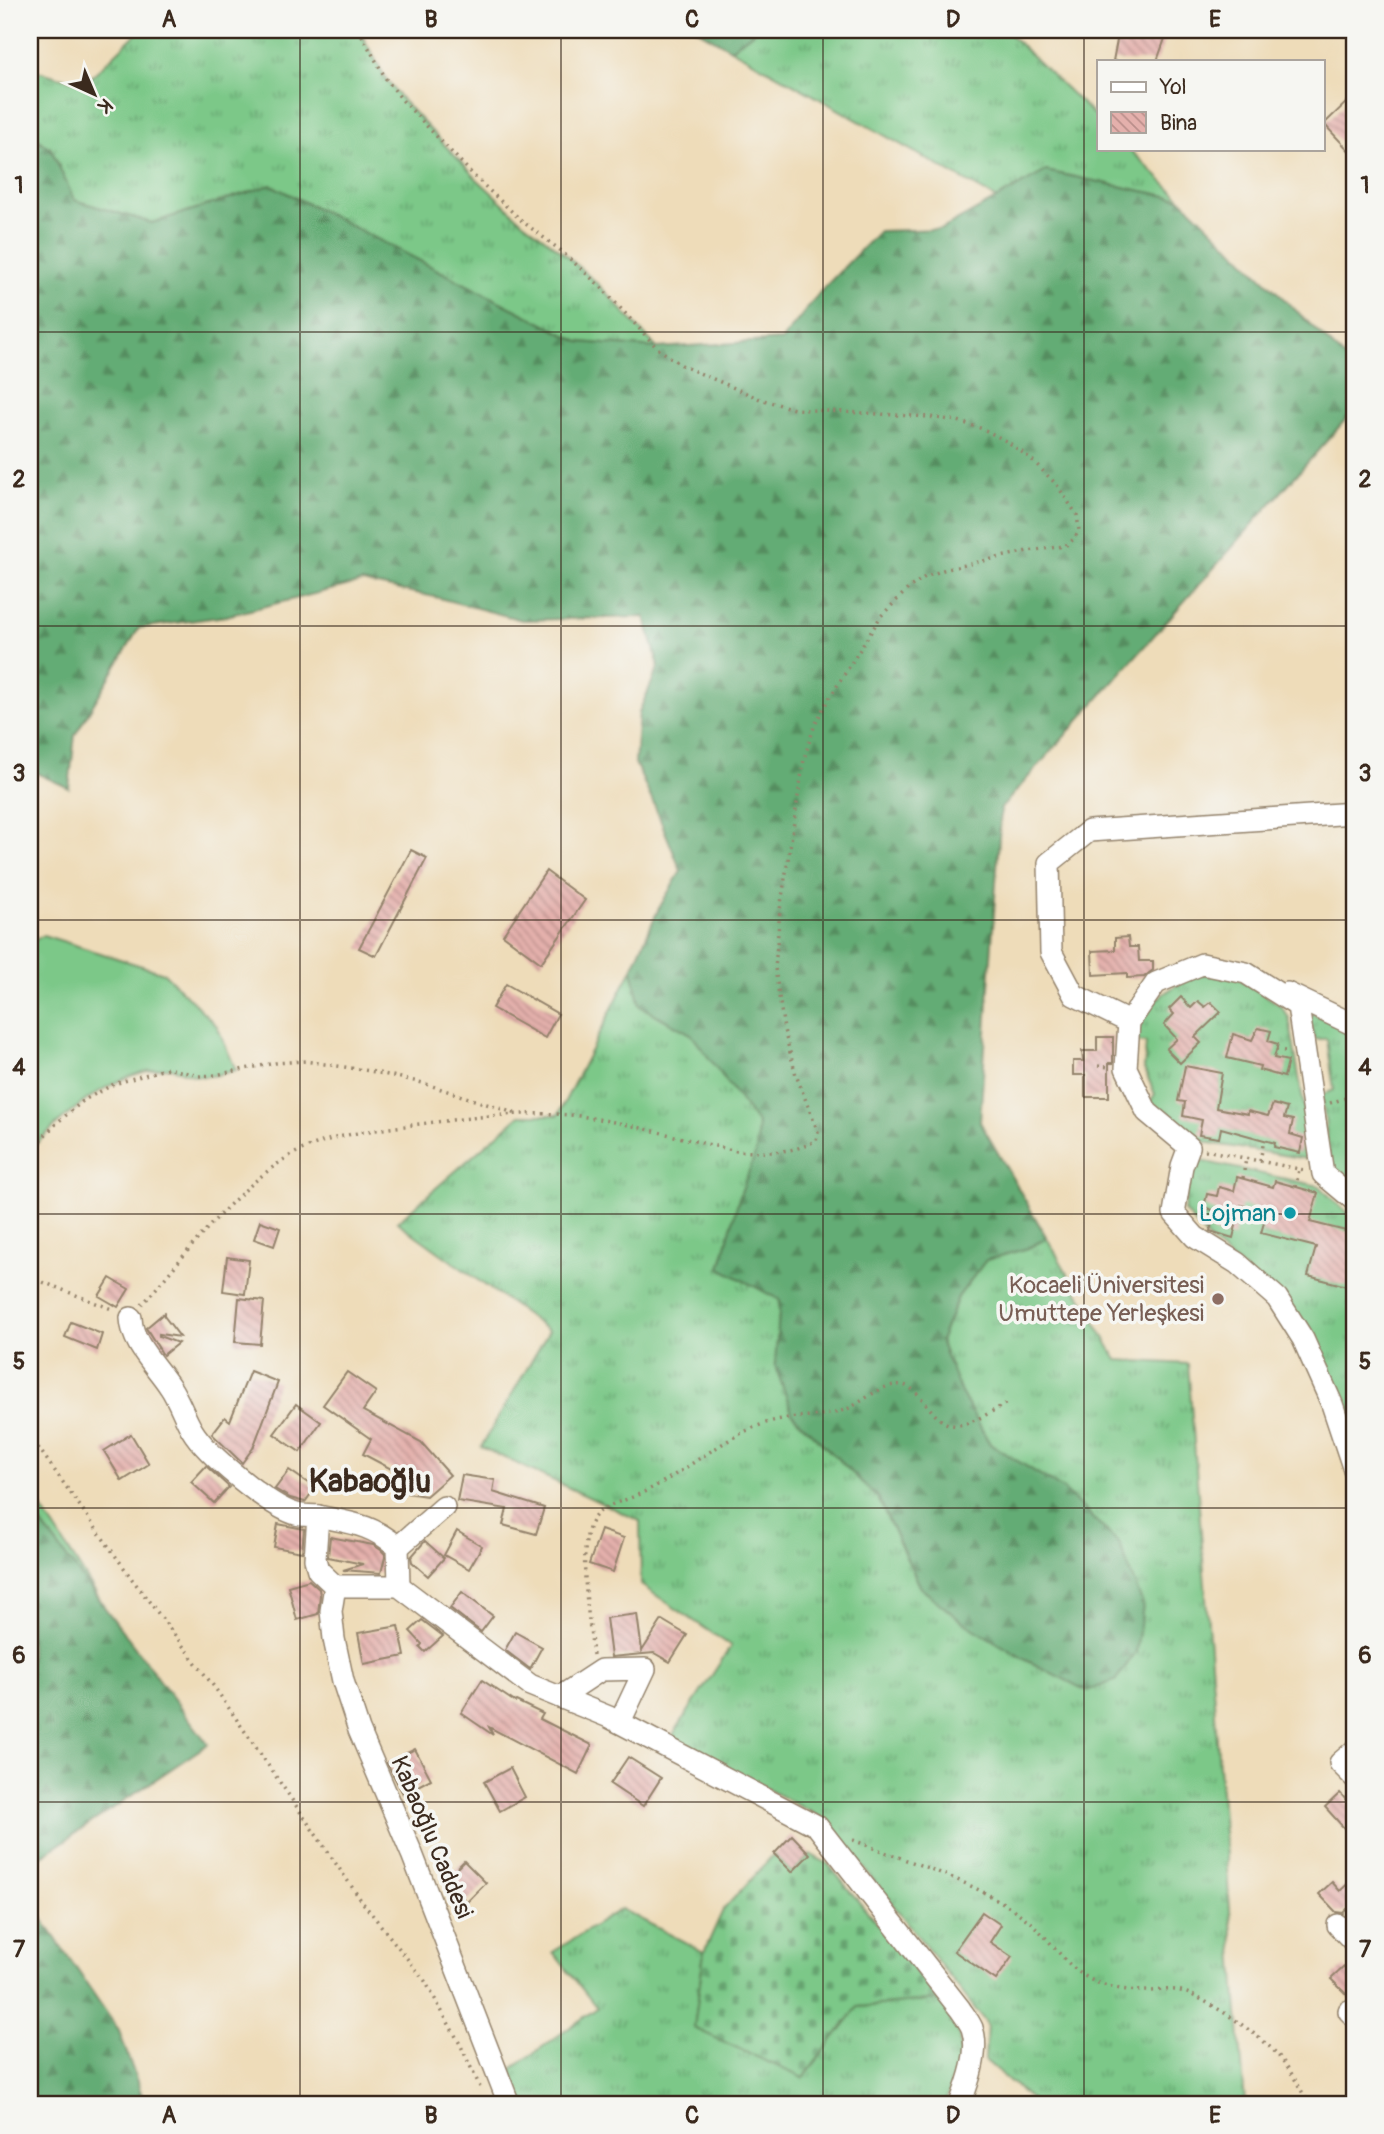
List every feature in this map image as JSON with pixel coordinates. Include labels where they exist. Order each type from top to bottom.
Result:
[{"type":"street","points":[[1129,1022],[1074,995],[1051,952],[1049,863],[1089,831],[1354,813]]},
{"type":"street","points":[[1354,1025],[1246,973],[1202,964],[1156,983],[1129,1022],[1126,1068],[1147,1112],[1189,1147],[1182,1166],[1174,1213],[1195,1237],[1237,1263],[1277,1298],[1303,1339],[1332,1404],[1354,1470]]},
{"type":"street","points":[[1246,973],[1298,1006],[1323,1174],[1354,1200]]},
{"type":"street","points":[[131,1318],[131,1327],[144,1352],[171,1389],[193,1432],[251,1488],[295,1514],[369,1527],[398,1547]]},
{"type":"street","points":[[398,1586],[398,1547],[444,1507]]},
{"type":"street","points":[[318,1516],[315,1559],[318,1570],[335,1586],[398,1586],[530,1685],[620,1722],[817,1826],[971,2026],[974,2051],[960,2104]]},
{"type":"street","name":"Kabaoğlu Caddesi","points":[[335,1586],[331,1611],[334,1639],[343,1681],[359,1730],[422,1878],[509,2104]]},
{"type":"street","points":[[560,1697],[601,1670],[645,1669],[620,1722]]},
{"type":"street","points":[[1354,1751],[1340,1763],[1354,1777]]},
{"type":"street","points":[[1338,1925],[1354,1942]]},
{"type":"path","points":[[30,1277],[131,1318],[230,1205],[283,1161],[302,1150],[342,1136],[468,1118],[520,1115],[585,1117],[737,1151],[797,1148],[816,1140],[818,1132],[796,1075],[784,1030],[775,968],[786,869],[804,759],[814,727],[881,616],[910,587],[943,570],[1028,551],[1065,546],[1074,539],[1079,530],[1077,515],[1070,500],[1057,485],[1031,459],[1008,442],[983,429],[958,421],[930,417],[794,410],[760,399],[683,366],[657,348],[601,287],[560,250],[522,222],[477,179],[394,90],[374,60],[359,30]]},
{"type":"path","points":[[30,1150],[85,1100],[114,1084],[168,1068],[199,1076],[275,1063],[305,1061],[423,1083],[520,1115]]},
{"type":"path","points":[[1260,1161],[1264,1140]]},
{"type":"path","points":[[1189,1147],[1323,1174]]},
{"type":"path","points":[[1243,1178],[1246,1158]]},
{"type":"path","points":[[1296,1187],[1299,1169]]},
{"type":"path","points":[[1350,1232],[1354,1221]]},
{"type":"path","points":[[595,1673],[585,1578],[586,1540],[591,1521],[601,1511],[684,1471],[725,1440],[771,1422],[827,1416],[850,1408],[884,1388],[897,1384],[908,1387],[940,1420],[957,1425],[976,1419],[1007,1403]]},
{"type":"path","points":[[30,1436],[132,1579],[215,1688],[363,1903],[425,1981],[483,2092]]},
{"type":"path","points":[[817,1826],[979,1891],[1031,1923],[1064,1960],[1084,1976],[1113,1988],[1174,1990],[1196,1996],[1253,2034],[1276,2053],[1291,2072],[1309,2104]]},
{"type":"green space","points":[[140,30],[359,30],[386,79],[403,101],[477,179],[522,221],[560,250],[601,287],[657,348],[579,342],[271,185],[152,223],[74,200],[51,149],[30,134],[30,69],[84,84]]},
{"type":"green space","points":[[698,30],[756,30],[731,49]]},
{"type":"green space","points":[[756,30],[1005,30],[1097,118],[1097,150],[1130,150],[1181,199],[1046,171],[998,199],[731,49]]},
{"type":"green space","points":[[30,134],[51,149],[74,200],[152,223],[271,185],[579,342],[657,348],[782,340],[821,291],[879,231],[942,229],[1046,171],[1181,199],[1354,367],[1354,410],[1001,808],[980,1122],[1047,1238],[1028,1248],[986,1260],[958,1297],[940,1341],[961,1393],[990,1444],[1063,1489],[1119,1543],[1143,1605],[1136,1652],[1115,1681],[1087,1691],[1026,1660],[961,1621],[921,1588],[878,1498],[793,1415],[775,1365],[780,1300],[720,1268],[739,1198],[756,1152],[758,1124],[691,1034],[640,1006],[632,969],[658,910],[681,871],[635,763],[639,712],[659,666],[645,617],[522,620],[435,597],[362,582],[226,616],[139,628],[75,735],[69,788],[30,770]]},
{"type":"green space","points":[[43,935],[164,973],[217,1026],[236,1070],[203,1076],[167,1068],[127,1077],[75,1109],[30,1150],[30,944]]},
{"type":"green space","points":[[632,969],[640,1006],[691,1033],[758,1123],[757,1152],[739,1198],[780,1300],[775,1365],[793,1415],[878,1498],[921,1588],[1063,1489],[990,1444],[961,1393],[940,1341],[958,1297],[986,1260],[1028,1248],[1047,1238],[1117,1360],[1188,1364],[1245,2104],[1036,2104],[985,2060],[987,2024],[826,1820],[671,1738],[731,1646],[641,1585],[640,1521],[481,1447],[549,1331],[397,1222],[520,1115],[558,1115]]},
{"type":"green space","name":"Lojman","points":[[1200,974],[1234,975],[1280,1005],[1289,1018],[1313,1160],[1183,1136],[1148,1105],[1155,1094],[1144,1069],[1146,1043],[1135,1042],[1138,1029],[1143,1017],[1157,999]]},
{"type":"green space","points":[[1306,1010],[1354,1033],[1354,1192],[1342,1182],[1330,1162],[1322,1095],[1334,1090],[1327,1039],[1315,1039]]},
{"type":"green space","points":[[1192,1159],[1319,1186],[1354,1220],[1354,1438],[1306,1324],[1208,1239],[1184,1211]]},
{"type":"green space","points":[[30,1490],[36,1499],[104,1606],[30,1509]]},
{"type":"green space","points":[[30,1509],[208,1744],[30,1864]]},
{"type":"green space","points":[[774,1854],[792,1872],[810,1854],[828,1864],[939,2000],[858,2007],[803,2078],[694,2028],[704,1952],[723,1910]]},
{"type":"green space","points":[[30,1901],[119,2031],[145,2104],[30,2104]]},
{"type":"green space","points":[[621,1909],[704,1952],[694,2028],[803,2078],[858,2007],[939,2000],[959,2027],[960,2056],[945,2104],[520,2104],[509,2071],[597,2008],[553,1952]]},
{"type":"building","points":[[1119,30],[1168,30],[1157,60],[1113,60]]},
{"type":"building","points":[[1354,95],[1354,156],[1324,124]]},
{"type":"building","points":[[411,850],[427,858],[376,956],[359,948]]},
{"type":"building","points":[[546,871],[585,900],[541,963],[503,935]]},
{"type":"building","points":[[1128,937],[1129,947],[1138,947],[1139,961],[1153,961],[1153,970],[1144,977],[1127,978],[1127,973],[1093,975],[1092,951],[1115,950],[1115,938]]},
{"type":"building","points":[[506,984],[558,1014],[545,1038],[492,1008]]},
{"type":"building","points":[[1181,997],[1191,1008],[1198,1001],[1205,1007],[1211,1002],[1221,1012],[1195,1037],[1201,1043],[1180,1063],[1166,1049],[1177,1039],[1164,1025],[1174,1014],[1169,1009]]},
{"type":"building","points":[[1258,1028],[1271,1031],[1268,1041],[1278,1044],[1274,1058],[1288,1061],[1284,1077],[1259,1070],[1260,1066],[1227,1058],[1233,1034],[1252,1040]]},
{"type":"building","points":[[1097,1037],[1113,1037],[1113,1063],[1109,1063],[1109,1097],[1085,1097],[1085,1075],[1073,1075],[1073,1061],[1083,1061],[1082,1051],[1097,1051]]},
{"type":"building","points":[[1185,1066],[1222,1073],[1216,1108],[1268,1116],[1273,1104],[1287,1108],[1284,1118],[1293,1120],[1290,1134],[1303,1138],[1300,1153],[1274,1147],[1275,1143],[1221,1128],[1219,1138],[1199,1135],[1202,1120],[1183,1116],[1185,1102],[1178,1101]]},
{"type":"building","points":[[1237,1177],[1273,1187],[1275,1181],[1318,1193],[1310,1222],[1354,1233],[1354,1288],[1308,1276],[1316,1247],[1261,1233],[1267,1212],[1241,1205],[1233,1238],[1210,1231],[1215,1211],[1204,1207],[1207,1194],[1217,1196],[1219,1187],[1234,1191]]},
{"type":"building","points":[[260,1221],[280,1228],[274,1246],[254,1239]]},
{"type":"building","points":[[227,1257],[249,1260],[245,1294],[223,1291]]},
{"type":"building","points":[[110,1278],[129,1289],[118,1307],[99,1296]]},
{"type":"building","points":[[239,1298],[264,1301],[260,1344],[235,1342]]},
{"type":"building","points":[[164,1313],[180,1337],[159,1334],[178,1343],[163,1355],[146,1328]]},
{"type":"building","points":[[71,1322],[102,1334],[97,1350],[65,1337]]},
{"type":"building","points":[[250,1371],[278,1382],[253,1448],[242,1463],[212,1434],[225,1417],[230,1421]]},
{"type":"building","points":[[347,1372],[376,1392],[363,1411],[421,1442],[450,1475],[426,1496],[407,1493],[394,1478],[399,1473],[363,1454],[371,1439],[323,1405]]},
{"type":"building","points":[[296,1404],[321,1422],[300,1452],[274,1434]]},
{"type":"building","points":[[131,1434],[149,1464],[122,1481],[104,1451]]},
{"type":"building","points":[[206,1466],[229,1487],[214,1503],[191,1482]]},
{"type":"building","points":[[289,1470],[315,1488],[305,1502],[290,1498],[275,1489]]},
{"type":"building","points":[[462,1475],[495,1480],[493,1492],[544,1508],[536,1534],[503,1525],[507,1509],[457,1501]]},
{"type":"building","points":[[278,1524],[304,1529],[302,1552],[274,1547]]},
{"type":"building","points":[[601,1530],[624,1538],[613,1572],[589,1564]]},
{"type":"building","points":[[457,1531],[482,1546],[469,1569],[444,1555]]},
{"type":"building","points":[[330,1537],[373,1545],[381,1550],[385,1557],[381,1573],[343,1570],[363,1564],[328,1557]]},
{"type":"building","points":[[425,1541],[444,1558],[428,1576],[412,1562],[411,1557]]},
{"type":"building","points":[[309,1580],[319,1589],[318,1614],[297,1620],[288,1586]]},
{"type":"building","points":[[462,1592],[493,1616],[481,1632],[450,1608]]},
{"type":"building","points":[[637,1614],[642,1651],[662,1620],[687,1635],[670,1662],[654,1653],[611,1657],[606,1618]]},
{"type":"building","points":[[422,1620],[443,1636],[425,1652],[420,1647],[422,1644],[410,1631]]},
{"type":"building","points":[[399,1626],[405,1656],[364,1664],[358,1633]]},
{"type":"building","points":[[515,1632],[542,1647],[530,1669],[505,1650]]},
{"type":"building","points":[[482,1680],[515,1702],[543,1714],[540,1719],[592,1745],[578,1774],[489,1727],[493,1735],[461,1713]]},
{"type":"building","points":[[415,1749],[431,1779],[403,1794],[387,1763]]},
{"type":"building","points":[[628,1757],[661,1778],[643,1806],[610,1784]]},
{"type":"building","points":[[510,1768],[525,1797],[500,1811],[484,1782]]},
{"type":"building","points":[[1340,1793],[1354,1809],[1354,1819],[1344,1828],[1325,1807]]},
{"type":"building","points":[[792,1835],[810,1854],[792,1872],[774,1854]]},
{"type":"building","points":[[464,1861],[486,1883],[467,1902],[445,1880]]},
{"type":"building","points":[[1354,1878],[1354,1917],[1347,1909],[1343,1913],[1336,1912],[1319,1894],[1332,1882],[1340,1891]]},
{"type":"building","points":[[982,1912],[1001,1925],[990,1942],[1012,1957],[996,1980],[954,1951]]},
{"type":"building","points":[[1344,1967],[1354,1978],[1354,1999],[1331,1979]]},
{"type":"place","name":"Lojman","points":[[1290,1213]]},
{"type":"place","name":"Kocaeli Üniversitesi Umuttepe Yerleşkesi","points":[[1218,1299]]},
{"type":"district","name":"Kabaoğlu","points":[[370,1481]]}]
